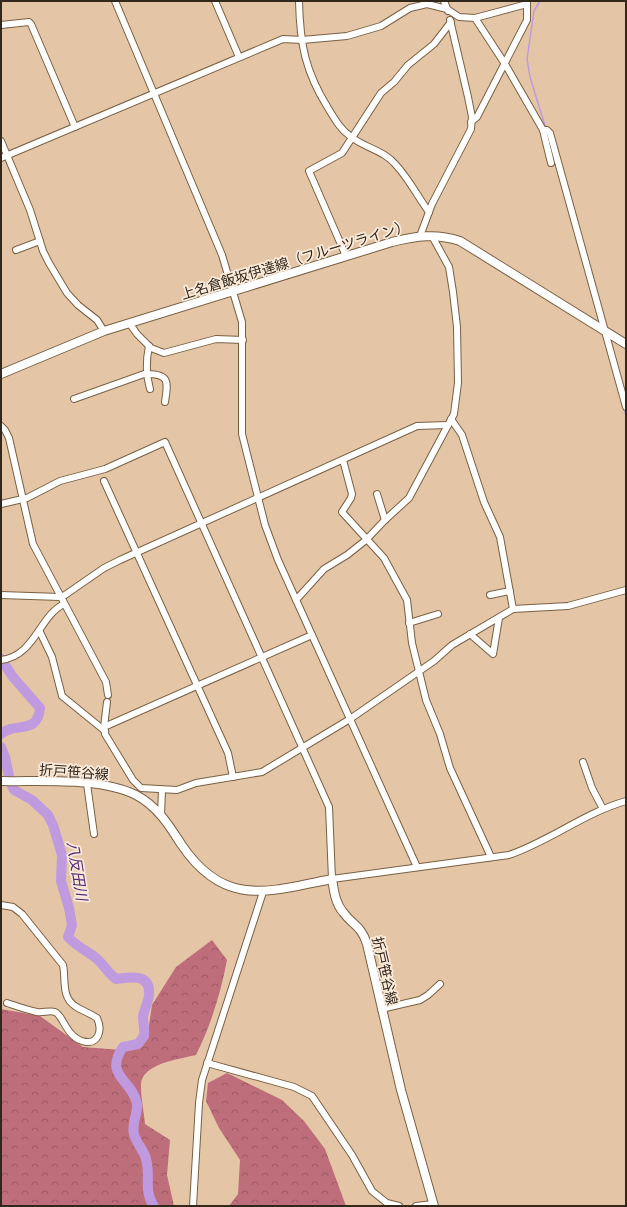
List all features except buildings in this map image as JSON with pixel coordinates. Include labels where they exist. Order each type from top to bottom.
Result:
[{"type":"main road","name":"上名倉飯坂伊達線（フルーツライン）","points":[[1,374],[104,330],[130,324],[392,242],[420,236],[449,238],[460,241],[626,344]]},
{"type":"main road","name":"折戸笹谷線","points":[[1,780],[87,784],[113,787],[134,794],[150,804],[160,814],[192,860],[206,875],[230,887],[263,892],[332,879],[336,900],[343,912],[361,929],[364,935],[401,1090],[434,1205]]},
{"type":"street","points":[[115,1],[222,255],[234,291],[242,322],[242,434],[258,498],[278,560],[417,867]]},
{"type":"street","points":[[215,1],[239,58]]},
{"type":"street","points":[[299,1],[302,40],[310,75],[318,93],[338,124],[352,138],[385,154],[396,164],[429,212]]},
{"type":"street","points":[[420,236],[429,212],[471,129],[468,97],[451,22],[444,1]]},
{"type":"street","points":[[4,157],[283,39],[302,40],[347,36],[381,26],[405,10],[427,4],[447,10],[459,17],[475,18],[527,2],[527,20],[477,117],[471,122]]},
{"type":"street","points":[[475,18],[505,64],[543,130],[551,163]]},
{"type":"street","points":[[1,25],[29,22],[31,24],[75,127]]},
{"type":"street","points":[[346,256],[309,171],[339,156],[381,94],[394,82],[408,65],[434,44],[451,22]]},
{"type":"street","points":[[543,130],[547,130],[550,133],[626,407]]},
{"type":"street","points":[[1,141],[4,157],[30,210],[48,263],[78,305],[97,320],[104,330]]},
{"type":"street","points":[[296,600],[324,569],[347,555],[366,540],[412,494],[449,422],[457,400],[457,327],[449,267],[432,236]]},
{"type":"street","points":[[16,250],[40,241]]},
{"type":"street","points":[[130,324],[137,334],[149,346],[164,353],[216,339],[243,340]]},
{"type":"street","points":[[149,346],[146,357],[150,389]]},
{"type":"street","points":[[74,399],[147,373],[164,376],[166,382],[165,402]]},
{"type":"street","points":[[1,595],[60,597],[104,568],[419,425],[449,422]]},
{"type":"street","points":[[449,422],[462,435],[484,502],[500,538],[513,610]]},
{"type":"street","points":[[1,426],[5,430],[8,438],[33,544],[106,682],[108,698],[105,729]]},
{"type":"street","points":[[1,504],[23,500],[60,481],[105,468],[165,442],[329,807],[332,879],[509,855],[524,850],[603,809],[626,801]]},
{"type":"street","points":[[343,460],[352,494],[342,512],[384,558],[407,600],[412,643],[426,700],[440,734],[450,768],[491,857]]},
{"type":"street","points":[[104,481],[138,552],[228,753],[233,777]]},
{"type":"street","points":[[377,494],[385,520]]},
{"type":"street","points":[[40,632],[52,657],[62,696],[105,729],[133,780],[141,788],[177,790],[196,783],[262,772],[350,719],[418,670],[434,661],[452,644],[513,610],[568,606],[626,590]]},
{"type":"street","points":[[490,595],[510,591]]},
{"type":"street","points":[[4,659],[22,650],[40,632],[49,615],[64,604]]},
{"type":"street","points":[[409,622],[438,614]]},
{"type":"street","points":[[470,634],[493,654],[499,618]]},
{"type":"street","points":[[105,729],[312,634]]},
{"type":"street","points":[[583,762],[588,778],[603,809]]},
{"type":"street","points":[[87,784],[94,834]]},
{"type":"street","points":[[134,794],[141,788]]},
{"type":"street","points":[[160,814],[162,790]]},
{"type":"street","points":[[193,1206],[199,1103],[207,1063],[263,892]]},
{"type":"street","points":[[1,906],[13,907],[22,914],[63,965],[65,975],[65,993],[71,1003],[97,1018],[100,1030],[96,1040],[91,1042],[83,1041],[68,1032],[58,1013],[36,1012],[6,1003]]},
{"type":"street","points":[[381,1009],[420,1000],[440,984]]},
{"type":"street","points":[[207,1063],[294,1087],[312,1096],[352,1155],[372,1191],[387,1203],[399,1206]]},
{"type":"street","points":[[416,1206],[434,1205]]},
{"type":"green space","points":[[212,940],[227,960],[215,1008],[196,1055],[171,1061],[153,1068],[147,1072],[142,1079],[141,1086],[145,1124],[170,1140],[167,1175],[174,1206],[1,1206],[1,1009],[40,1016],[83,1047],[121,1050],[147,1039],[152,1005],[176,967]]},
{"type":"green space","points":[[227,1073],[282,1100],[304,1121],[325,1149],[346,1206],[229,1206],[238,1194],[240,1160],[219,1128],[206,1101],[208,1083]]},
{"type":"waterway","points":[[540,1],[534,11],[527,59],[530,77],[546,129]]},
{"type":"waterway","points":[[624,408],[626,416]]},
{"type":"waterway","name":"八反田川","points":[[1,659],[13,677],[40,708],[35,722],[25,727],[7,730],[1,734]]},
{"type":"waterway","name":"八反田川","points":[[1,747],[5,757],[10,781],[14,790],[32,800],[48,815],[53,825],[62,855],[61,881],[69,908],[72,925],[68,937],[96,958],[116,979],[133,977],[138,978],[147,983],[149,988],[149,995],[143,1017],[144,1036],[138,1044],[123,1047],[116,1065],[121,1077],[130,1089],[137,1104],[137,1112],[133,1130],[146,1159],[149,1195],[154,1206]]}]
